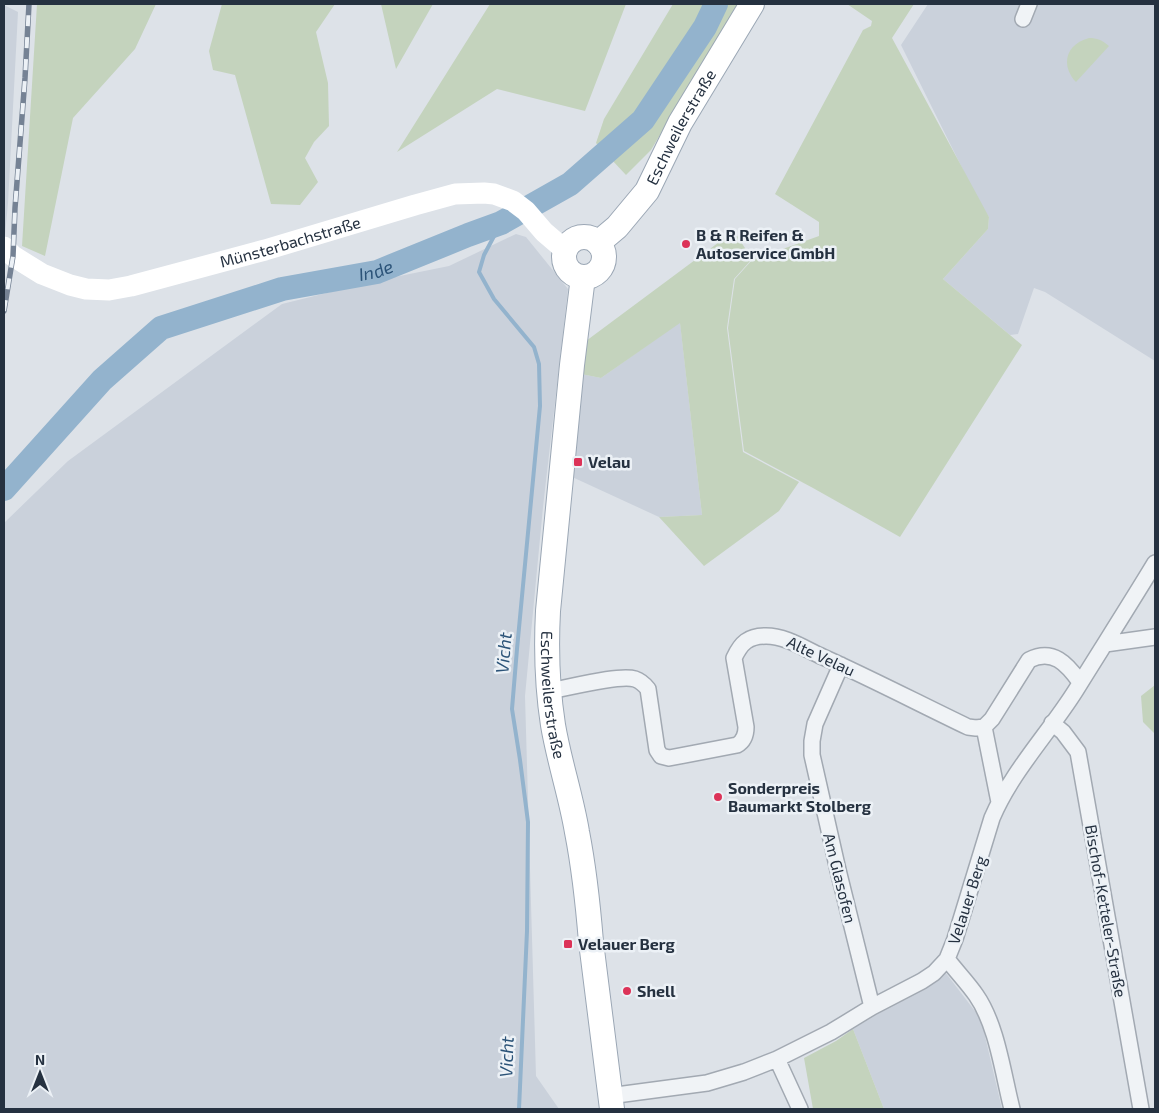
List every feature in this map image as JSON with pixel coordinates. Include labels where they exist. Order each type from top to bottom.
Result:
[{"type":"main road","name":"Eschweilerstraße","points":[[598,243],[617,227],[647,191],[680,123],[752,4]]},
{"type":"main road","name":"Münsterbachstraße","points":[[4,247],[14,256],[42,274],[86,289],[108,290],[131,286],[274,248],[455,194],[484,193],[494,194],[513,201],[526,211],[565,250]]},
{"type":"main road","points":[[581,237],[592,239],[598,243],[603,249],[604,256],[602,267],[597,273],[583,277],[573,274],[568,270],[564,263],[564,254],[568,244],[581,237]]},
{"type":"main road","name":"Eschweilerstraße","points":[[583,277],[572,366],[546,646],[554,726],[577,831],[582,864],[610,1103]]},
{"type":"street","points":[[1022,19],[1029,4]]},
{"type":"street","name":"Velauer Berg","points":[[610,1103],[707,1083],[744,1072],[776,1059],[830,1032],[934,973],[946,959],[956,939],[992,818],[999,802],[1076,690],[1155,563]]},
{"type":"street","name":"Alte Velau","points":[[549,691],[616,678],[637,679],[648,689],[657,750],[662,756],[669,758],[736,745],[742,742],[746,735],[746,727],[734,658],[744,642],[765,636],[780,637],[968,727],[984,727]]},
{"type":"street","points":[[1105,644],[1155,637]]},
{"type":"street","points":[[999,802],[984,727],[992,719],[1029,660],[1046,656],[1057,658],[1064,662],[1080,682]]},
{"type":"street","name":"Am Glasofen","points":[[841,665],[815,724],[812,755],[872,1007]]},
{"type":"street","name":"Bischof-Ketteler-Straße","points":[[1052,723],[1063,732],[1078,752],[1141,1109]]},
{"type":"street","points":[[946,959],[977,996],[988,1016],[996,1040],[1012,1109]]},
{"type":"street","points":[[776,1059],[800,1109]]},
{"type":"shaded area","points":[[928,4],[1155,4],[1155,361],[1045,292],[1034,288],[1018,334],[1010,335],[943,279],[988,229],[989,217],[979,202],[901,45]]},
{"type":"shaded area","points":[[4,5],[18,12],[5,235],[4,234]]},
{"type":"shaded area","points":[[516,234],[526,237],[568,289],[543,507],[525,696],[536,1076],[559,1109],[4,1109],[4,523],[68,461],[282,304],[375,281],[449,266]]},
{"type":"shaded area","points":[[680,322],[702,515],[659,517],[570,476],[581,374],[601,378]]},
{"type":"shaded area","points":[[945,972],[981,1019],[1002,1109],[884,1109],[853,1029],[915,994]]},
{"type":"green space","points":[[37,4],[156,4],[135,49],[73,118],[45,256],[22,246]]},
{"type":"green space","points":[[222,4],[335,4],[316,32],[328,83],[329,126],[314,142],[305,158],[318,182],[300,205],[271,204],[235,75],[213,70],[209,51]]},
{"type":"green space","points":[[381,4],[433,4],[396,69]]},
{"type":"green space","points":[[490,4],[626,4],[585,111],[497,89],[397,152]]},
{"type":"green space","points":[[673,4],[738,4],[651,150],[626,175],[596,143],[604,119]]},
{"type":"green space","points":[[847,4],[914,4],[892,38],[989,217],[988,229],[943,279],[1022,345],[900,537],[744,451],[728,328],[735,279],[752,260],[819,236],[819,222],[775,194],[863,30],[871,26],[872,21]]},
{"type":"green space","points":[[1089,38],[1095,38],[1109,46],[1076,82],[1068,69],[1068,56],[1075,45]]},
{"type":"green space","points":[[734,231],[752,259],[734,279],[727,328],[743,452],[799,482],[779,511],[704,566],[659,517],[702,515],[680,323],[601,378],[581,374],[586,341]]},
{"type":"green space","points":[[1155,685],[1155,734],[1143,722],[1141,696]]},
{"type":"green space","points":[[853,1029],[884,1109],[813,1109],[804,1058],[836,1041]]},
{"type":"waterway","name":"Inde","points":[[4,489],[102,380],[161,328],[282,289],[377,272],[501,223],[570,184],[643,120],[705,27],[716,4]]},
{"type":"waterway","name":"Vicht","points":[[501,223],[484,255],[479,272],[494,299],[534,347],[539,364],[540,406],[512,709],[528,822],[527,931],[519,1109]]},
{"type":"railway","points":[[4,311],[13,256],[29,4]]},
{"type":"place","name":"B & R Reifen & Autoservice GmbH","points":[[686,244]]},
{"type":"place","name":"Velau","points":[[578,462]]},
{"type":"place","name":"Sonderpreis Baumarkt Stolberg","points":[[718,797]]},
{"type":"place","name":"Velauer Berg","points":[[568,944]]},
{"type":"place","name":"Shell","points":[[627,991]]}]
